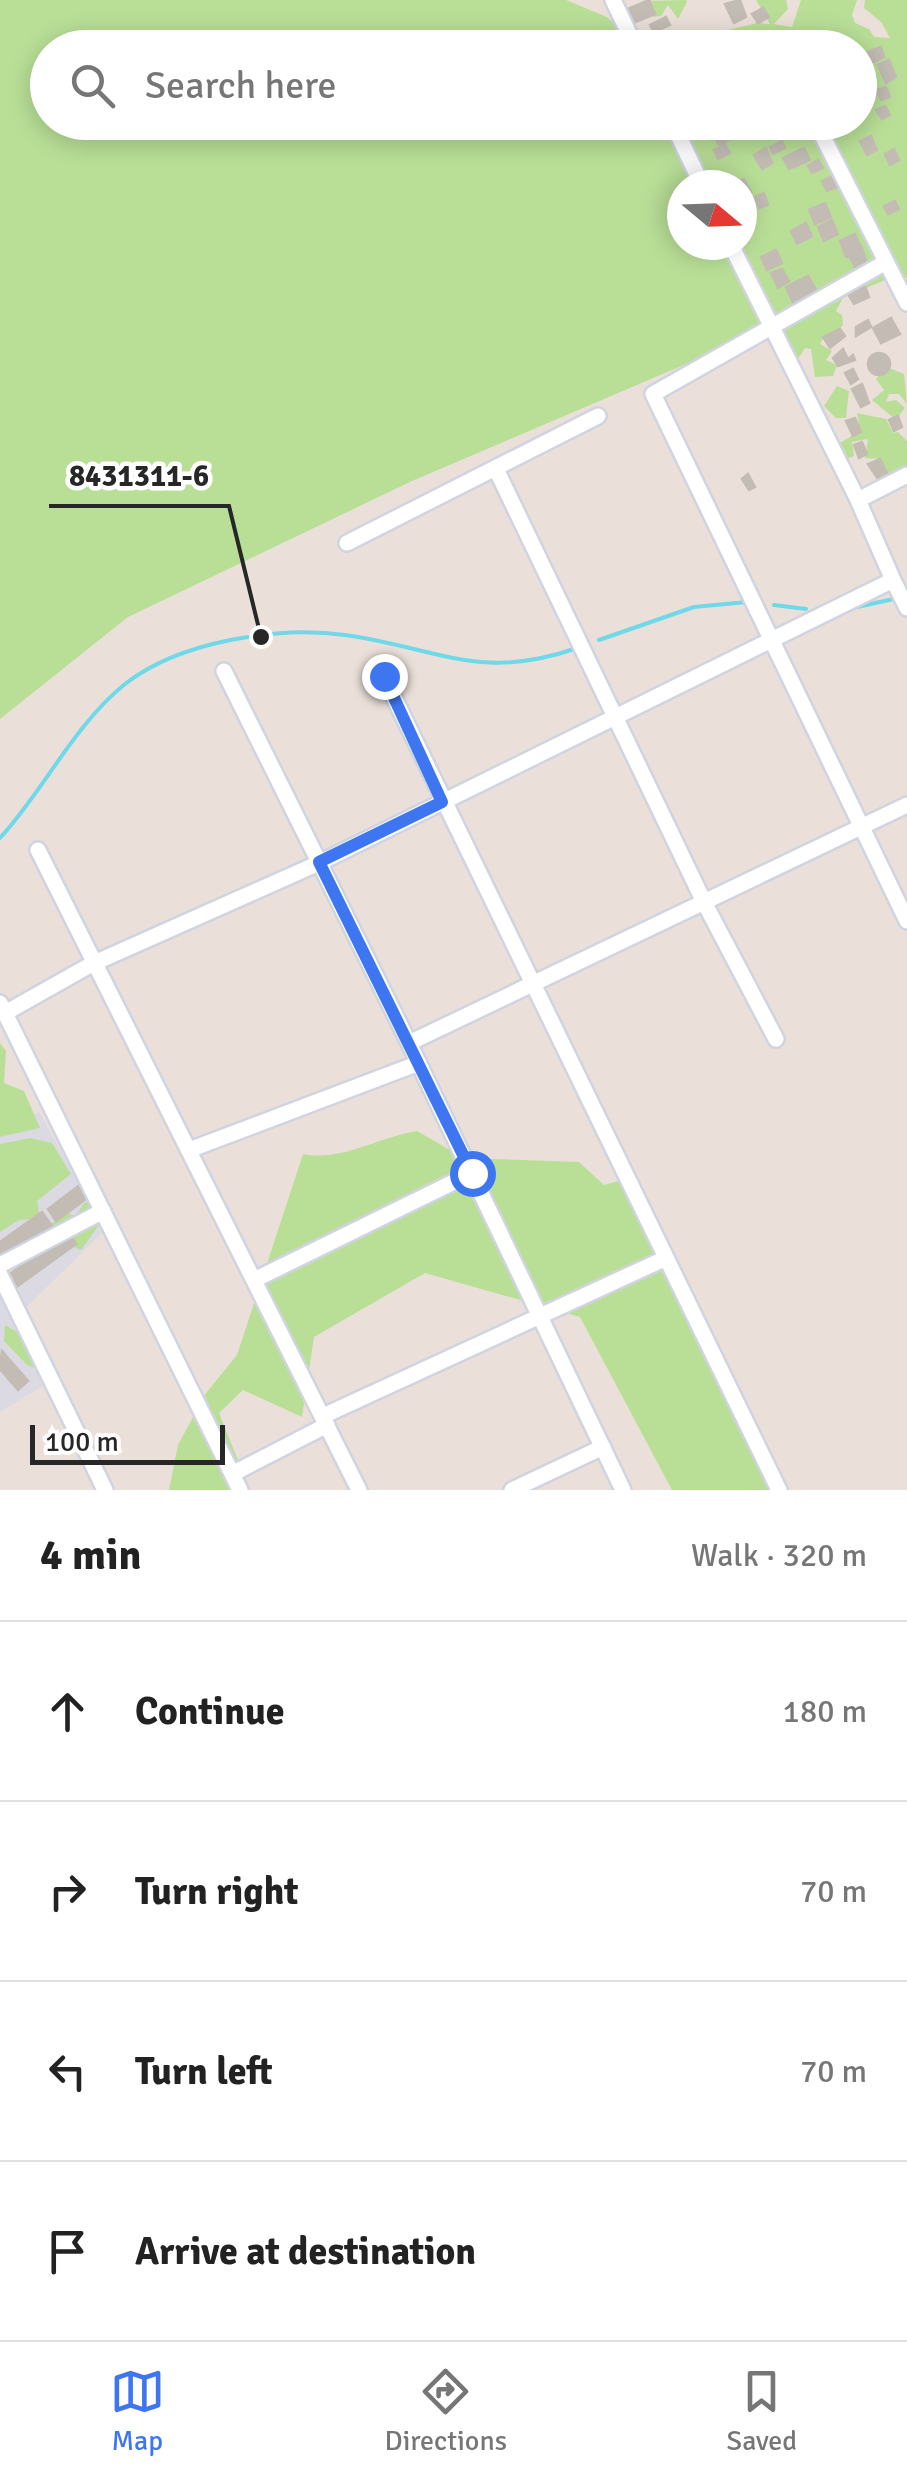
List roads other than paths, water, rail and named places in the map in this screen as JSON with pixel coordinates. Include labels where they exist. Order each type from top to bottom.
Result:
[{"type":"street","points":[[613,0],[627,30]]},
{"type":"street","points":[[681,140],[695,170]]},
{"type":"street","points":[[825,140],[907,304]]},
{"type":"street","points":[[738,260],[858,500],[907,608]]},
{"type":"street","points":[[886,262],[653,394],[859,829],[907,921]]},
{"type":"street","points":[[347,543],[598,416]]},
{"type":"street","points":[[496,470],[704,902],[776,1039]]},
{"type":"street","points":[[858,500],[907,475]]},
{"type":"street","points":[[240,1490],[3,1008],[319,862],[893,580]]},
{"type":"street","points":[[224,671],[410,1043],[623,1490]]},
{"type":"street","points":[[384,676],[779,1490]]},
{"type":"street","points":[[410,1043],[533,988],[907,805]]},
{"type":"street","points":[[38,850],[359,1490]]},
{"type":"street","points":[[188,1150],[419,1062]]},
{"type":"street","points":[[254,1280],[472,1173]]},
{"type":"street","points":[[0,1265],[103,1212]]},
{"type":"street","points":[[232,1474],[325,1421],[664,1259]]},
{"type":"street","points":[[0,1274],[105,1490]]},
{"type":"street","points":[[512,1490],[602,1447]]},
{"type":"waterway","points":[[848,609],[898,598]]},
{"type":"waterway","points":[[599,640],[694,607],[747,602]]},
{"type":"waterway","points":[[774,605],[806,609]]},
{"type":"waterway","points":[[0,838],[107,700],[147,669],[201,647],[260,635],[319,633],[485,662],[543,658],[577,648]]},
{"type":"place","name":"8431311-6","points":[[261,637]]}]
